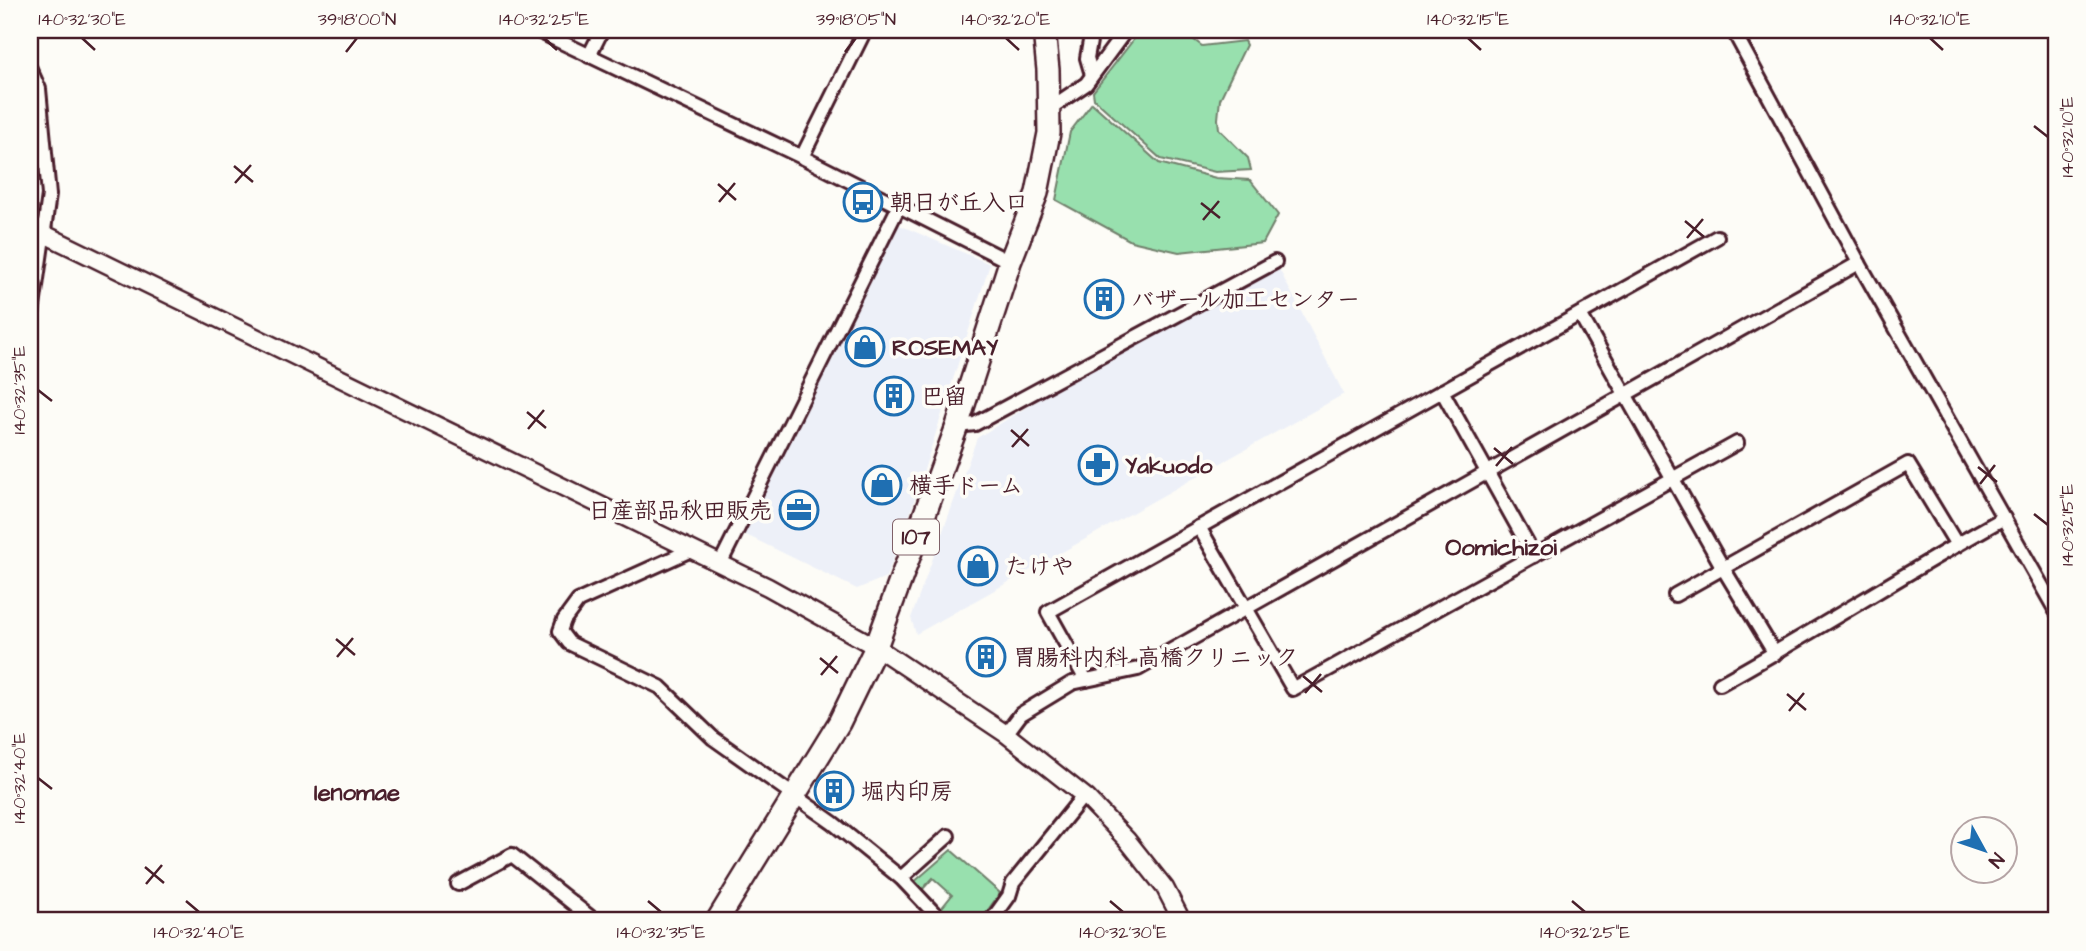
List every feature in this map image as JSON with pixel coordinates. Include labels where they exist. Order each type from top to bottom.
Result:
[{"type":"highway","name":"107","points":[[717,921],[839,723],[876,647],[957,426],[1010,262],[1037,193],[1049,133],[1044,30]]},
{"type":"street","points":[[536,30],[802,157],[1010,262]]},
{"type":"street","points":[[589,56],[602,30]]},
{"type":"street","points":[[802,157],[865,30]]},
{"type":"street","points":[[1092,30],[1087,58],[1092,75]]},
{"type":"street","points":[[1049,109],[1086,84],[1126,30]]},
{"type":"street","points":[[1733,30],[1858,263],[2056,611]]},
{"type":"street","points":[[30,69],[39,89],[49,195],[36,230],[30,328]]},
{"type":"street","points":[[720,564],[899,206]]},
{"type":"street","points":[[36,230],[768,587],[876,647],[1006,734],[1084,795],[1127,840],[1165,888],[1182,921]]},
{"type":"street","points":[[1086,680],[1048,612],[1717,237]]},
{"type":"street","points":[[957,426],[975,424],[1275,262]]},
{"type":"street","points":[[1006,734],[1021,714],[1072,683],[1138,669],[1858,263]]},
{"type":"street","points":[[1580,314],[1672,480],[1775,654]]},
{"type":"street","points":[[1443,391],[1534,556]]},
{"type":"street","points":[[1199,527],[1293,689],[1737,443]]},
{"type":"street","points":[[1675,595],[1908,464],[1957,545]]},
{"type":"street","points":[[1720,684],[2004,518]]},
{"type":"street","points":[[691,550],[578,601],[560,631],[569,643],[660,687],[713,738],[833,823],[901,878],[931,917],[946,921]]},
{"type":"street","points":[[991,921],[1009,896],[1013,883],[1084,795]]},
{"type":"street","points":[[901,878],[948,835]]},
{"type":"street","points":[[458,884],[513,855],[595,921]]},
{"type":"shaded area","points":[[897,224],[990,264],[906,526],[886,577],[857,589],[742,533]]},
{"type":"shaded area","points":[[1279,269],[1344,394],[916,634],[911,618],[977,438],[1106,358]]},
{"type":"green space","points":[[1141,30],[1181,30],[1202,46],[1244,41],[1246,45],[1220,99],[1218,119],[1219,129],[1248,158],[1251,170],[1215,172],[1161,159],[1094,99],[1093,92]]},
{"type":"green space","points":[[1092,103],[1159,163],[1216,178],[1250,180],[1278,215],[1263,243],[1179,252],[1131,241],[1056,200],[1070,132]]},
{"type":"green space","points":[[951,850],[1000,893],[980,921],[958,921],[940,910],[952,895],[933,878],[921,891],[913,883]]},
{"type":"place","name":"朝日が丘入口","points":[[863,202]]},
{"type":"place","name":"バザール加工センター","points":[[1104,299]]},
{"type":"place","name":"ROSEMAY","points":[[865,347]]},
{"type":"place","name":"巴留","points":[[894,396]]},
{"type":"place","name":"Yakuodo","points":[[1098,465]]},
{"type":"place","name":"横手ドーム","points":[[882,485]]},
{"type":"place","name":"日産部品秋田販売","points":[[799,510]]},
{"type":"place","name":"たけや","points":[[978,566]]},
{"type":"place","name":"胃腸科内科 高橋クリニック","points":[[986,657]]},
{"type":"place","name":"堀内印房","points":[[834,791]]},
{"type":"district","name":"Oomichizoi","points":[[1501,547]]},
{"type":"district","name":"Ienomae","points":[[357,792]]}]
